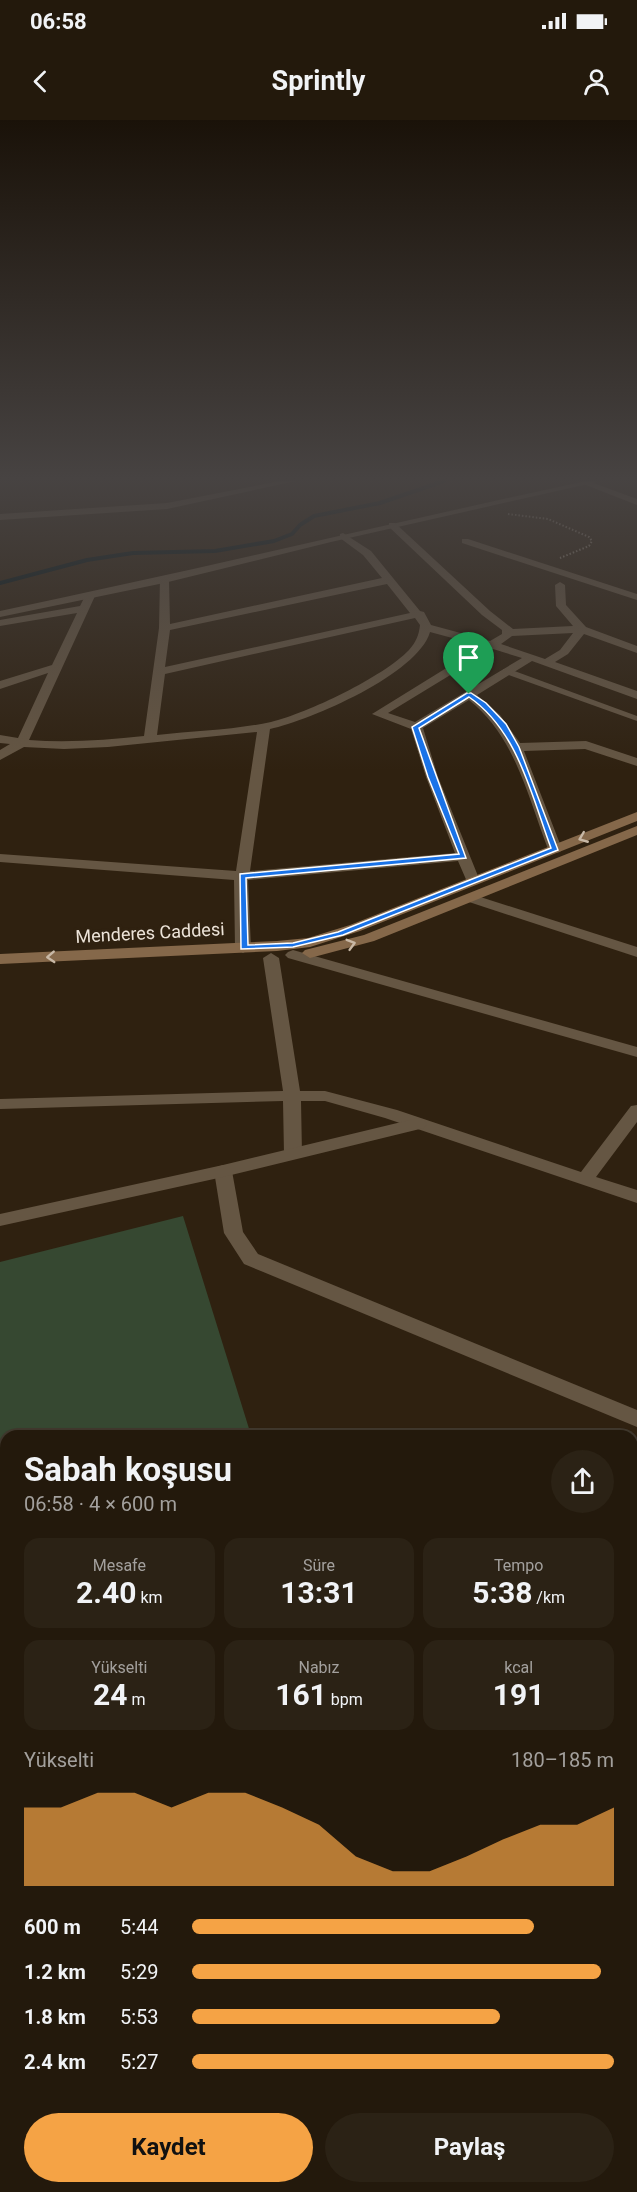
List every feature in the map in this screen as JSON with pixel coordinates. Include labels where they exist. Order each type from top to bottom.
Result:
[{"type":"main road","name":"Menderes Caddesi","points":[[0,959],[293,945],[328,937],[637,816]]},
{"type":"main road","name":"Menderes Caddesi","points":[[0,971],[271,958],[335,948],[369,938],[637,830]]},
{"type":"street","points":[[0,614],[173,578]]},
{"type":"street","points":[[448,578],[486,613],[507,627],[507,633]]},
{"type":"street","points":[[580,578],[637,597]]},
{"type":"street","points":[[150,739],[165,628],[164,580]]},
{"type":"street","points":[[0,738],[22,742],[61,744],[150,739],[264,726],[330,703],[387,672],[422,643],[426,627],[420,614],[389,580],[165,628]]},
{"type":"street","points":[[560,585],[561,606],[582,629]]},
{"type":"street","points":[[0,756],[22,742],[90,596]]},
{"type":"street","points":[[0,623],[49,613],[84,609]]},
{"type":"street","points":[[159,672],[420,614]]},
{"type":"street","points":[[426,627],[531,657],[637,695]]},
{"type":"street","points":[[546,663],[564,652],[582,629]]},
{"type":"street","points":[[416,727],[378,714],[492,645],[507,633],[582,629],[637,650]]},
{"type":"street","points":[[416,727],[531,657]]},
{"type":"street","points":[[0,685],[56,668]]},
{"type":"street","points":[[469,694],[484,705],[503,725],[516,747],[555,849]]},
{"type":"street","points":[[243,948],[242,876],[264,726]]},
{"type":"street","points":[[416,727],[432,777],[473,881]]},
{"type":"street","points":[[516,747],[586,745],[610,751],[637,762]]},
{"type":"street","points":[[0,859],[242,876],[464,856]]},
{"type":"street","points":[[471,898],[637,952]]},
{"type":"street","points":[[293,955],[637,1052]]},
{"type":"street","points":[[271,958],[292,1095],[293,1154]]},
{"type":"street","points":[[0,1104],[292,1095],[325,1096],[354,1102],[637,1197]]},
{"type":"street","points":[[586,1178],[637,1110]]},
{"type":"street","points":[[0,1220],[224,1171],[418,1124]]},
{"type":"street","points":[[224,1171],[234,1233],[251,1259],[637,1419]]},
{"type":"lane","points":[[506,671],[637,719]]},
{"type":"green space","points":[[183,1216],[249,1430],[0,1430],[0,1262]]},
{"type":"waterway","points":[[0,583],[20,578]]},
{"type":"route","points":[[469,694],[484,705],[503,725],[516,747],[555,849],[340,933],[293,945],[243,948],[242,876],[464,856],[432,777],[416,727],[469,694]]}]
